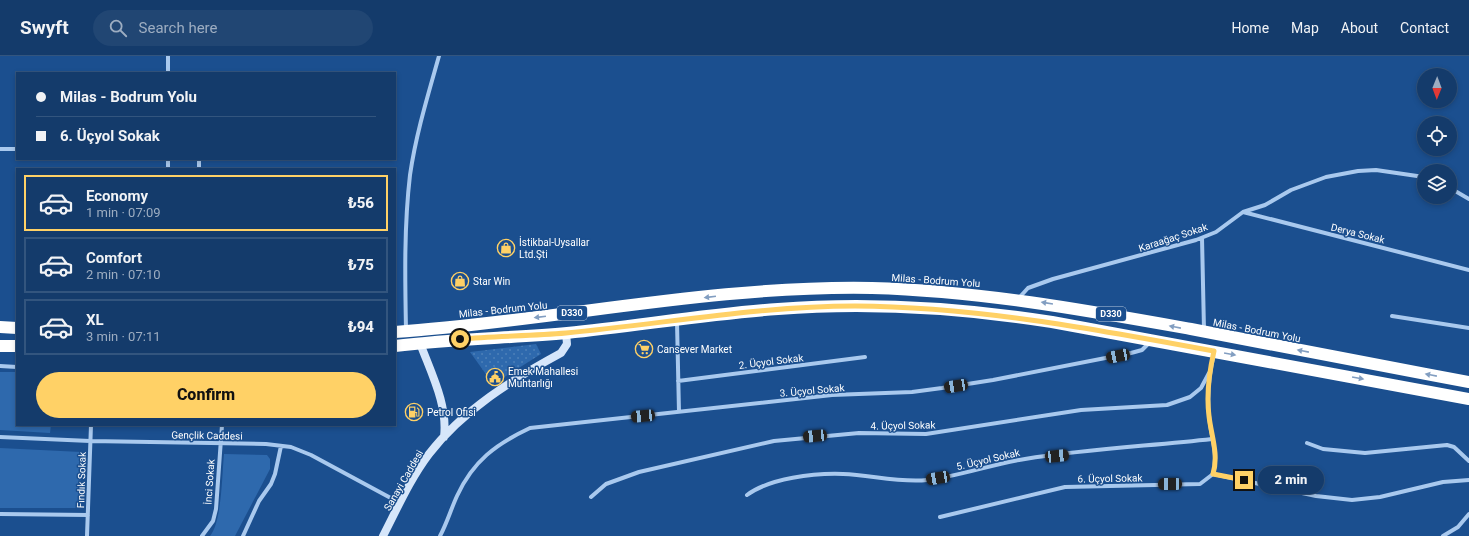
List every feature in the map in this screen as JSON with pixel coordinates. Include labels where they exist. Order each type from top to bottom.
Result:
[{"type":"highway","name":"Milas - Bodrum Yolu","points":[[401,331],[488,324],[715,296],[788,290],[837,288],[911,290],[1017,299],[1079,308],[1469,382]]},
{"type":"highway","name":"D330","points":[[396,346],[566,333],[777,309],[815,307],[912,307],[1009,315],[1214,351],[1469,399]]},
{"type":"highway","points":[[0,327],[16,328]]},
{"type":"highway","points":[[0,346],[16,346]]},
{"type":"street","points":[[168,56],[168,72]]},
{"type":"street","points":[[401,331],[410,174],[423,112],[439,56]]},
{"type":"street","points":[[0,149],[16,149]]},
{"type":"street","name":"Karaağaç Sokak","points":[[1017,299],[1028,288],[1054,279],[1175,247],[1202,238],[1216,232],[1243,212],[1265,205],[1291,190],[1326,177],[1343,173],[1376,170],[1417,176]]},
{"type":"street","points":[[1457,192],[1469,199]]},
{"type":"street","name":"Derya Sokak","points":[[1243,212],[1469,270]]},
{"type":"street","points":[[1202,238],[1204,332]]},
{"type":"street","points":[[1392,316],[1469,328]]},
{"type":"street","points":[[676,320],[679,412]]},
{"type":"street","name":"Sanayi Caddesi","points":[[383,536],[423,463],[444,437],[472,411],[504,386],[561,353],[567,344],[566,333]]},
{"type":"street","name":"3. Üçyol Sokak","points":[[440,536],[456,497],[477,463],[490,452],[530,428],[832,395],[912,392],[949,387],[1132,353],[1142,350],[1151,340]]},
{"type":"street","points":[[420,343],[442,404],[445,425],[444,437]]},
{"type":"street","points":[[1214,351],[1209,372],[1208,403],[1212,439],[1216,456],[1213,474],[1316,496],[1352,500],[1380,497],[1443,482],[1469,480]]},
{"type":"street","name":"2. Üçyol Sokak","points":[[678,381],[865,357]]},
{"type":"street","points":[[0,366],[16,367]]},
{"type":"street","name":"4. Üçyol Sokak","points":[[590,497],[606,484],[639,472],[774,441],[859,433],[926,434],[1081,410],[1167,405],[1190,397],[1200,388],[1209,372]]},
{"type":"street","name":"Fındık Sokak","points":[[87,536],[91,426]]},
{"type":"street","name":"İnci Sokak","points":[[202,536],[212,521],[216,509],[222,426]]},
{"type":"street","name":"Gençlik Caddesi","points":[[0,437],[281,446],[311,455],[400,503]]},
{"type":"street","name":"5. Üçyol Sokak","points":[[747,495],[764,485],[820,475],[842,474],[896,481],[928,480],[1026,459],[1212,439]]},
{"type":"street","points":[[1307,443],[1323,449],[1366,454],[1447,445],[1454,447],[1469,461]]},
{"type":"street","points":[[243,536],[259,501],[271,484],[275,474],[281,446]]},
{"type":"street","name":"6. Üçyol Sokak","points":[[940,517],[1065,487],[1200,484],[1213,474]]},
{"type":"street","points":[[0,514],[88,516]]},
{"type":"street","points":[[1443,536],[1458,527],[1469,514]]},
{"type":"shaded area","points":[[536,344],[541,354],[493,384],[470,352]]},
{"type":"shaded area","points":[[0,372],[16,372],[16,426],[51,426],[50,433],[0,430]]},
{"type":"shaded area","points":[[0,448],[81,452],[80,508],[0,508]]},
{"type":"shaded area","points":[[224,454],[267,455],[270,459],[270,469],[235,536],[210,536],[217,520],[219,509]]},
{"type":"place","name":"İstikbal-Uysallar Ltd.Şti","points":[[506,248]]},
{"type":"place","name":"Star Win","points":[[460,281]]},
{"type":"place","name":"Cansever Market","points":[[644,349]]},
{"type":"place","name":"Emek Mahallesi Muhtarlığı","points":[[495,377]]},
{"type":"place","name":"Petrol Ofisi","points":[[414,412]]},
{"type":"route","points":[[460,339],[566,333],[659,321],[777,309],[856,306],[912,307],[1009,315],[1095,329],[1214,351],[1209,372],[1208,390],[1209,416],[1216,456],[1216,465],[1213,474],[1244,480]]}]
